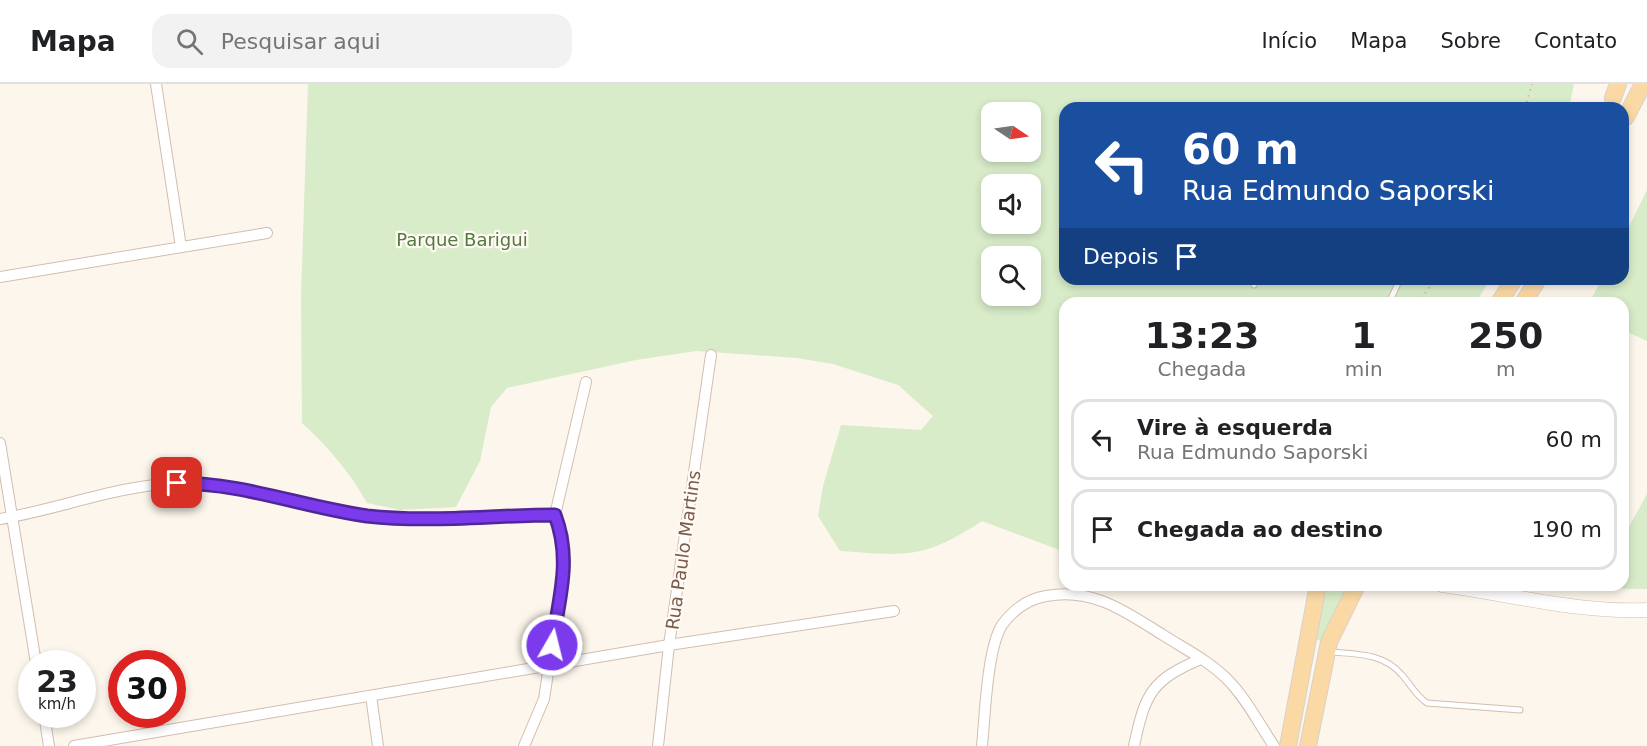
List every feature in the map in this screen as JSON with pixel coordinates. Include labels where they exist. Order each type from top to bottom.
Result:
[{"type":"main road","points":[[1629,111],[1643,84]]},
{"type":"main road","points":[[1288,746],[1317,591]]},
{"type":"main road","points":[[1308,746],[1326,652],[1339,617],[1354,591]]},
{"type":"main road","points":[[1300,678],[1301,712],[1313,719]]},
{"type":"street","points":[[156,84],[181,247]]},
{"type":"street","points":[[0,277],[267,233]]},
{"type":"street","name":"Rua Paulo Martins","points":[[658,746],[669,645],[711,355]]},
{"type":"street","points":[[524,746],[542,708],[565,561],[563,536],[555,515],[586,382]]},
{"type":"street","points":[[0,443],[34,650]]},
{"type":"street","points":[[0,519],[136,488],[177,483],[226,486],[343,512],[384,518],[555,515]]},
{"type":"street","points":[[1477,591],[1563,607],[1594,610],[1647,610]]},
{"type":"street","points":[[982,746],[996,639],[1002,627],[1013,612],[1040,597],[1071,593],[1105,601],[1201,659],[1227,679],[1274,746]]},
{"type":"street","points":[[74,746],[669,645],[894,611]]},
{"type":"street","points":[[1134,746],[1143,709],[1152,691],[1172,674],[1201,659]]},
{"type":"street","points":[[371,696],[378,746]]},
{"type":"street","points":[[46,728],[49,746]]},
{"type":"lane","points":[[1326,652],[1361,655],[1385,661],[1400,672],[1418,698],[1427,704],[1520,710]]},
{"type":"path","points":[[1527,102],[1532,84]]},
{"type":"green space","name":"Parque Barigui","points":[[308,84],[1574,84],[1570,102],[1059,102],[1059,285],[1486,285],[1480,297],[1059,297],[1059,550],[982,521],[929,549],[899,554],[840,551],[818,516],[823,486],[841,425],[921,430],[933,416],[898,385],[833,364],[797,358],[696,351],[636,360],[507,388],[491,407],[480,461],[456,507],[400,510],[367,503],[338,460],[302,423],[301,296]]},
{"type":"green space","points":[[1647,190],[1647,341],[1629,333],[1629,297],[1592,297],[1599,285],[1629,285],[1629,227]]},
{"type":"green space","points":[[1647,494],[1647,589],[1629,589],[1629,527]]},
{"type":"green space","points":[[1326,591],[1345,591],[1322,641],[1313,639]]},
{"type":"route","points":[[177,483],[201,483],[254,490],[343,512],[384,518],[555,515],[563,536],[565,561],[552,645]]}]
